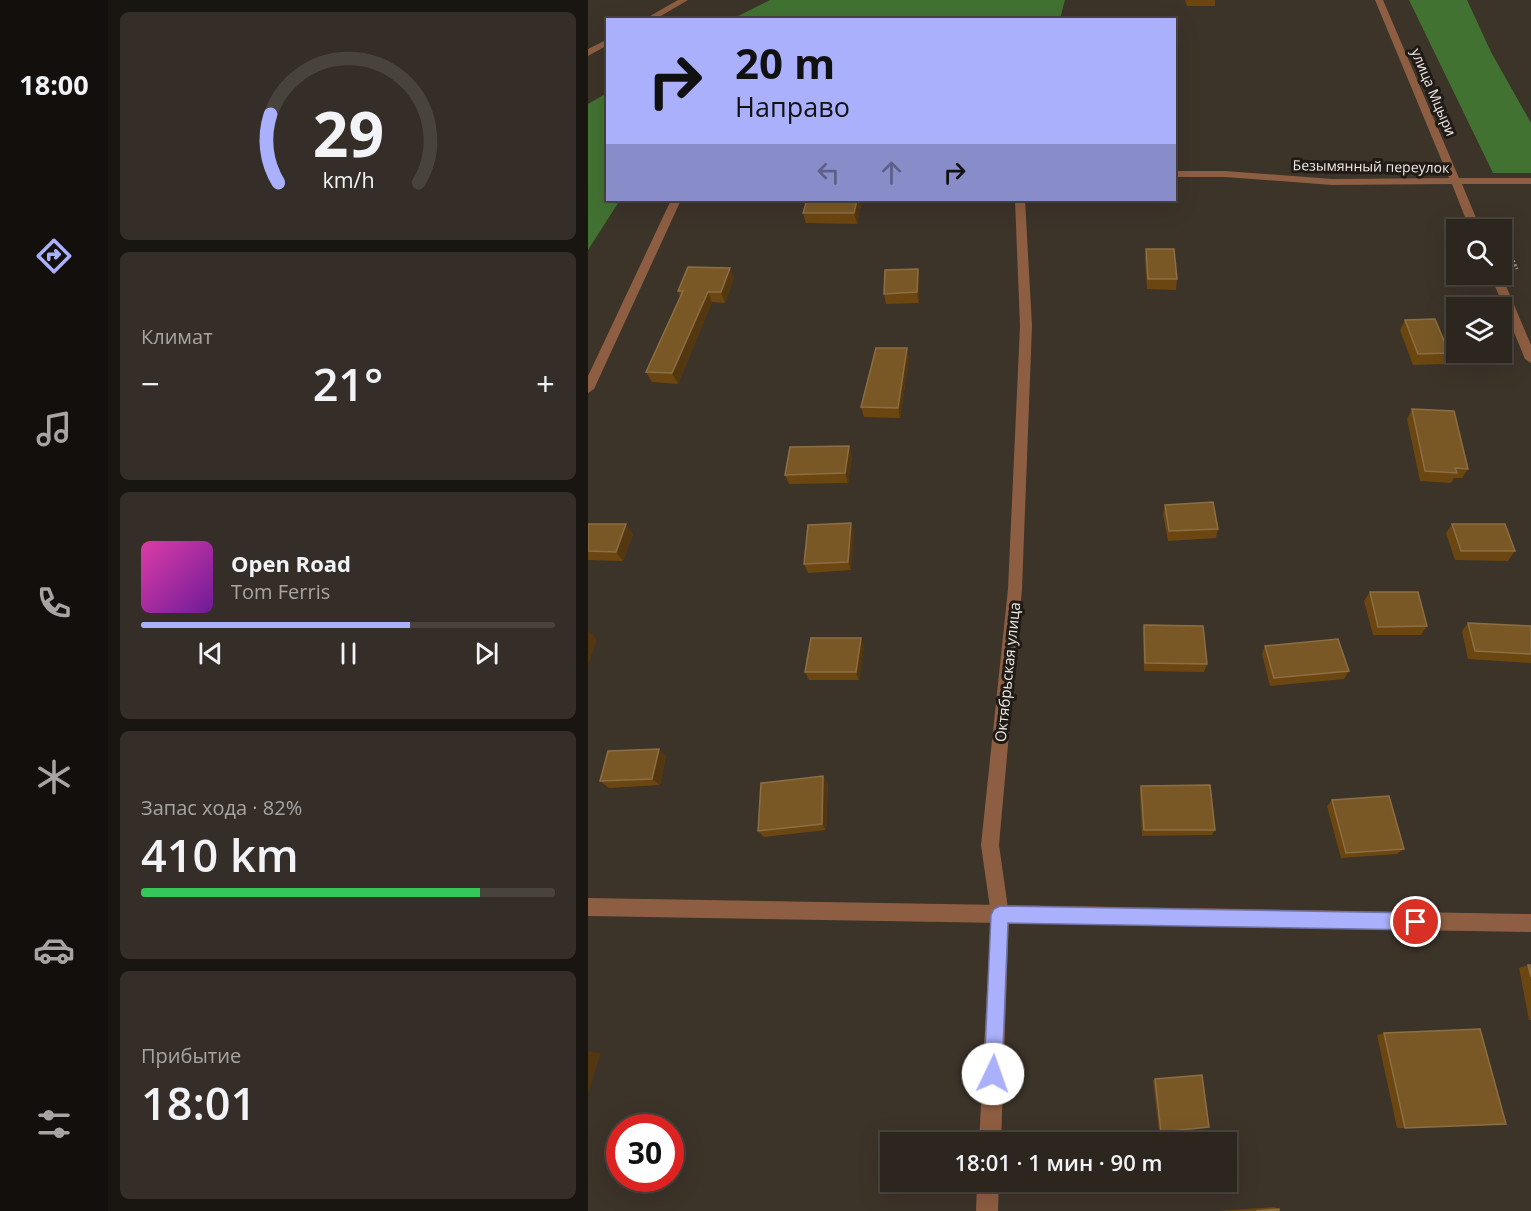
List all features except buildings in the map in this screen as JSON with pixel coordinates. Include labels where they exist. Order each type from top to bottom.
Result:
[{"type":"street","points":[[651,18],[684,0]]},
{"type":"street","name":"улица Мцыри","points":[[1379,0],[1471,219]]},
{"type":"street","points":[[588,53],[606,42]]},
{"type":"street","name":"Безымянный переулок","points":[[1176,174],[1225,174],[1332,182],[1531,181]]},
{"type":"street","points":[[588,389],[676,201]]},
{"type":"street","name":"Октябрьская улица","points":[[990,1132],[1000,915],[990,845],[1015,589],[1026,326],[1020,201]]},
{"type":"street","points":[[1500,285],[1531,358]]},
{"type":"street","points":[[588,907],[1531,923]]},
{"type":"street","points":[[987,1211],[988,1192]]},
{"type":"green space","points":[[770,0],[1065,0],[1060,18],[734,18]]},
{"type":"green space","points":[[1409,0],[1467,0],[1491,52],[1531,123],[1531,173],[1493,173]]},
{"type":"green space","points":[[606,94],[606,201],[619,201],[588,250],[588,104]]},
{"type":"route","points":[[993,1074],[1000,915],[1416,922]]}]
